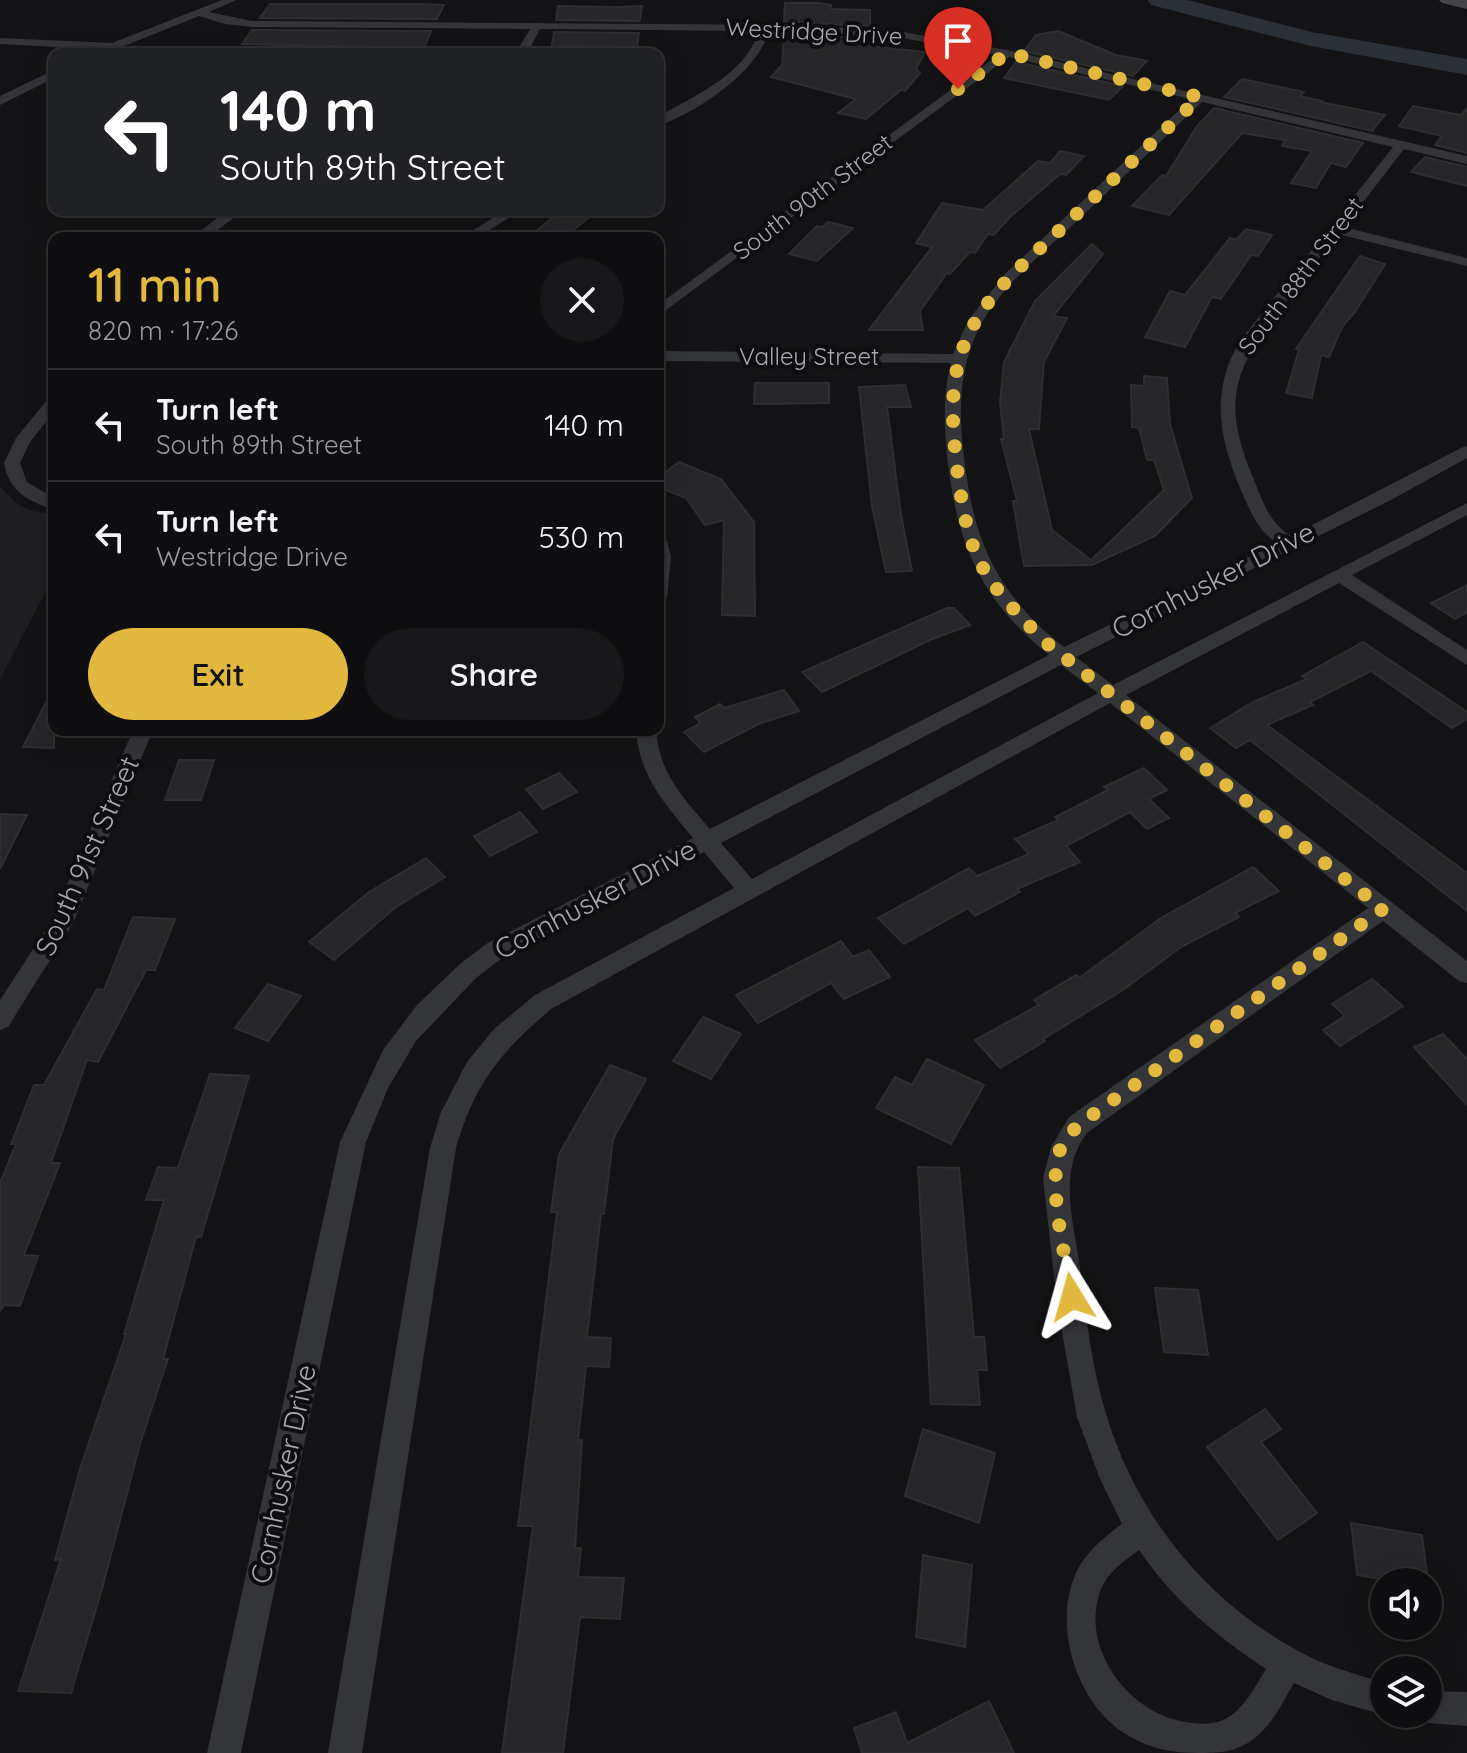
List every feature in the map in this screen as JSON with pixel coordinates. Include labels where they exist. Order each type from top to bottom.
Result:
[{"type":"main road","points":[[1447,0],[1467,4]]},
{"type":"street","points":[[107,48],[231,0]]},
{"type":"street","name":"Westridge Drive","points":[[197,12],[225,21],[252,24],[765,28],[891,33],[1007,53],[1467,160]]},
{"type":"street","points":[[524,48],[537,26]]},
{"type":"street","points":[[664,118],[744,68],[759,49],[765,28]]},
{"type":"street","points":[[0,41],[111,46]]},
{"type":"street","name":"South 90th Street","points":[[664,308],[1007,53]]},
{"type":"street","points":[[0,101],[48,76]]},
{"type":"street","points":[[1200,97],[1010,278],[976,319],[960,359],[953,391],[952,424],[969,543],[983,572],[1005,601],[1044,641],[1467,974]]},
{"type":"street","name":"South 88th Street","points":[[1288,542],[1271,531],[1262,519],[1228,430],[1225,394],[1232,369],[1245,344],[1401,145]]},
{"type":"street","points":[[206,232],[229,216]]},
{"type":"street","points":[[478,232],[504,216]]},
{"type":"street","points":[[1335,229],[1467,262]]},
{"type":"street","name":"Valley Street","points":[[664,356],[960,359]]},
{"type":"street","points":[[48,410],[14,456],[13,476],[18,485],[37,499],[48,502]]},
{"type":"street","name":"Cornhusker Drive","points":[[224,1753],[353,1142],[369,1097],[385,1065],[401,1039],[439,995],[494,951],[1063,656],[1383,497],[1467,451]]},
{"type":"street","name":"Cornhusker Drive","points":[[345,1753],[443,1148],[465,1088],[503,1036],[543,1002],[1112,694],[1467,508]]},
{"type":"street","points":[[1338,574],[1467,659]]},
{"type":"street","name":"South 91st Street","points":[[0,1020],[62,923],[140,736]]},
{"type":"street","points":[[646,736],[654,772],[705,841],[748,890]]},
{"type":"street","points":[[1370,1695],[1331,1685],[1287,1664],[1242,1636],[1194,1594],[1140,1530],[1106,1455],[1084,1378],[1056,1188],[1056,1166],[1062,1144],[1078,1125],[1383,909]]},
{"type":"street","points":[[1140,1530],[1100,1561],[1085,1588],[1080,1623],[1089,1660],[1107,1694],[1134,1721],[1169,1736],[1201,1742],[1235,1733],[1259,1710],[1287,1664]]},
{"type":"street","points":[[1442,1708],[1467,1709]]},
{"type":"shaded area","points":[[0,486],[16,503],[29,510],[48,514],[48,587],[0,679]]},
{"type":"building","points":[[785,3],[819,3],[831,5],[831,9],[870,10],[870,26],[784,22]]},
{"type":"building","points":[[270,4],[444,5],[437,19],[260,18]]},
{"type":"building","points":[[558,6],[642,6],[640,21],[556,20]]},
{"type":"building","points":[[252,30],[431,31],[424,48],[242,44]]},
{"type":"building","points":[[1058,31],[1116,55],[1147,61],[1133,76],[1024,51],[1036,35]]},
{"type":"building","points":[[554,32],[639,33],[637,47],[552,46]]},
{"type":"building","points":[[784,35],[870,38],[870,46],[925,52],[916,69],[920,73],[905,91],[901,90],[866,119],[838,113],[856,99],[771,77],[782,65]]},
{"type":"building","points":[[1016,62],[1123,86],[1109,100],[1004,78]]},
{"type":"building","points":[[1242,79],[1304,92],[1300,96],[1320,102],[1385,115],[1372,131],[1224,97]]},
{"type":"building","points":[[1413,106],[1461,115],[1467,108],[1467,153],[1435,145],[1442,136],[1399,126]]},
{"type":"building","points":[[1214,108],[1363,143],[1346,167],[1331,163],[1316,188],[1291,183],[1312,151],[1282,146],[1285,140],[1242,133],[1169,215],[1132,206],[1162,175],[1166,176],[1197,126]]},
{"type":"building","points":[[1060,151],[1084,156],[1066,175],[1060,174],[1010,217],[994,235],[988,234],[975,253],[970,252],[950,274],[947,273],[920,311],[923,330],[869,330],[932,247],[916,243],[942,203],[983,210],[1038,161],[1050,163]]},
{"type":"building","points":[[1425,157],[1467,167],[1467,186],[1411,172]]},
{"type":"building","points":[[554,216],[588,218],[571,232],[535,232]]},
{"type":"building","points":[[828,222],[853,228],[817,261],[789,254],[817,226],[822,227]]},
{"type":"building","points":[[1246,229],[1272,235],[1258,256],[1251,255],[1221,299],[1212,297],[1185,347],[1145,337],[1170,291],[1185,295],[1230,238],[1237,239]]},
{"type":"building","points":[[1092,244],[1103,254],[1053,316],[1067,318],[1044,362],[1039,429],[1029,429],[1052,530],[1091,560],[1164,490],[1154,460],[1147,460],[1139,428],[1132,427],[1131,385],[1144,386],[1144,376],[1167,378],[1170,424],[1192,498],[1155,536],[1092,565],[1024,566],[1013,501],[1017,501],[1001,439],[1004,439],[1000,402],[1004,362],[1035,301]]},
{"type":"building","points":[[1360,256],[1385,264],[1342,327],[1329,357],[1321,355],[1312,398],[1286,393],[1299,350],[1296,349]]},
{"type":"building","points":[[755,383],[829,383],[829,403],[754,404]]},
{"type":"building","points":[[905,385],[911,407],[887,407],[901,515],[912,571],[886,572],[872,506],[859,387]]},
{"type":"building","points":[[679,462],[721,479],[754,522],[755,616],[722,615],[724,520],[705,525],[686,498],[664,489],[664,473]]},
{"type":"building","points":[[1467,585],[1467,612],[1455,619],[1431,603]]},
{"type":"building","points":[[947,608],[954,608],[970,625],[930,640],[822,692],[802,672]]},
{"type":"building","points":[[1363,642],[1467,712],[1467,719],[1452,728],[1371,671],[1310,702],[1313,705],[1267,725],[1467,873],[1467,911],[1250,740],[1236,748],[1210,728],[1255,701],[1307,679],[1302,676]]},
{"type":"building","points":[[784,690],[799,711],[761,723],[704,752],[684,732],[701,723],[695,717],[720,704],[724,708]]},
{"type":"building","points":[[48,699],[48,736],[54,736],[54,748],[23,747]]},
{"type":"building","points":[[179,760],[214,760],[201,800],[165,800]]},
{"type":"building","points":[[1144,768],[1167,790],[1149,799],[1169,818],[1147,829],[1130,812],[1066,846],[1080,862],[1017,889],[1020,892],[975,916],[968,908],[904,944],[878,918],[969,868],[977,876],[1029,854],[1015,839],[1058,820],[1055,817],[1108,790],[1104,787]]},
{"type":"building","points":[[559,773],[577,792],[543,809],[526,789]]},
{"type":"building","points":[[520,812],[537,832],[490,856],[474,836]]},
{"type":"building","points":[[0,814],[27,815],[0,869]]},
{"type":"building","points":[[426,858],[445,877],[396,907],[334,960],[309,942],[369,892]]},
{"type":"building","points":[[1253,867],[1279,891],[1235,913],[1239,917],[1181,947],[1123,990],[1043,1039],[1045,1041],[1000,1068],[975,1040],[1039,1005],[1034,1000],[1076,975],[1079,978],[1161,918]]},
{"type":"building","points":[[133,917],[175,919],[155,970],[146,970],[98,1062],[87,1060],[51,1163],[60,1163],[24,1255],[38,1256],[20,1306],[4,1305],[0,1311],[0,1183],[16,1144],[11,1144],[34,1085],[44,1085],[97,989],[104,990]]},
{"type":"building","points":[[841,941],[853,957],[869,950],[890,977],[844,999],[831,983],[758,1023],[736,995]]},
{"type":"building","points":[[1372,979],[1403,1006],[1340,1046],[1323,1030],[1345,1016],[1332,1004]]},
{"type":"building","points":[[268,984],[301,996],[268,1041],[235,1028]]},
{"type":"building","points":[[703,1017],[741,1034],[711,1079],[673,1061]]},
{"type":"building","points":[[1443,1034],[1467,1059],[1467,1105],[1414,1047]]},
{"type":"building","points":[[927,1059],[984,1085],[951,1144],[876,1108],[895,1077],[912,1085]]},
{"type":"building","points":[[610,1065],[646,1079],[613,1139],[604,1214],[601,1214],[587,1337],[611,1338],[609,1367],[586,1366],[578,1440],[582,1440],[575,1548],[581,1548],[578,1577],[624,1578],[620,1619],[580,1617],[563,1753],[502,1753],[533,1526],[518,1526],[557,1212],[551,1212],[559,1154]]},
{"type":"building","points":[[210,1074],[249,1076],[201,1237],[196,1237],[163,1359],[168,1359],[140,1444],[71,1693],[18,1691],[61,1559],[55,1560],[80,1469],[126,1334],[164,1200],[146,1200],[158,1167],[178,1168]]},
{"type":"building","points":[[918,1167],[959,1168],[974,1337],[984,1337],[987,1370],[977,1370],[980,1405],[931,1404]]},
{"type":"building","points":[[1155,1288],[1198,1290],[1208,1355],[1164,1352]]},
{"type":"building","points":[[1265,1409],[1281,1429],[1261,1442],[1317,1513],[1278,1540],[1207,1447]]},
{"type":"building","points":[[923,1429],[995,1453],[979,1523],[905,1496]]},
{"type":"building","points":[[1351,1523],[1422,1535],[1426,1568],[1370,1568],[1370,1577],[1357,1575]]},
{"type":"building","points":[[923,1555],[972,1565],[965,1647],[916,1637]]},
{"type":"building","points":[[989,1701],[1014,1753],[862,1753],[854,1728],[896,1712],[907,1743]]},
{"type":"waterway","points":[[1159,0],[1311,39],[1467,67]]},
{"type":"route","points":[[958,89],[1007,53],[1200,97],[1010,278],[976,319],[960,359],[953,391],[952,424],[969,543],[993,586],[1044,641],[1383,909],[1078,1125],[1062,1144],[1056,1166],[1056,1188],[1072,1297]]}]
